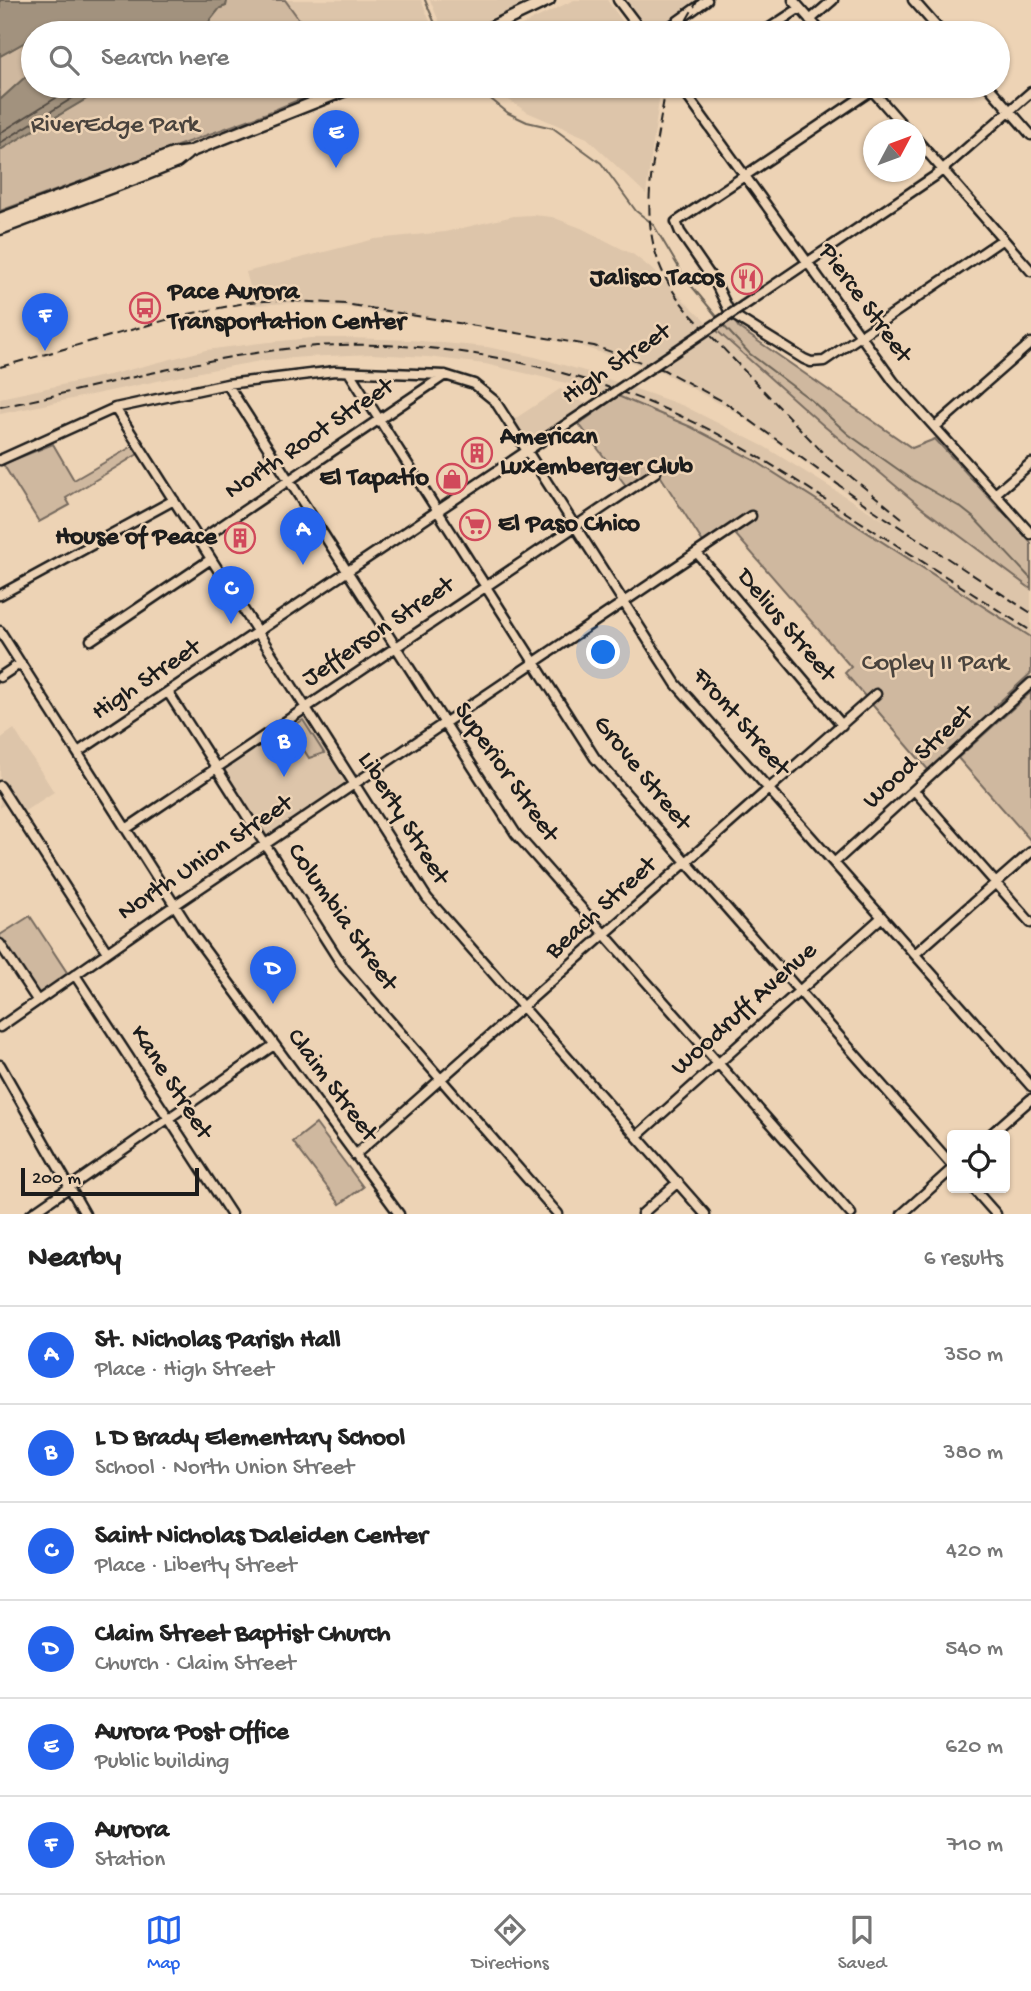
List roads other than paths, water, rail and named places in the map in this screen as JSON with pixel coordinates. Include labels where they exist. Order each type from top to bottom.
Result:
[{"type":"main road","points":[[504,21],[549,0]]},
{"type":"main road","points":[[0,219],[173,154],[189,152],[326,98]]},
{"type":"main road","points":[[0,229],[177,162],[189,152]]},
{"type":"street","points":[[618,0],[634,21]]},
{"type":"street","points":[[678,21],[707,0]]},
{"type":"street","points":[[793,0],[810,20],[834,0]]},
{"type":"street","points":[[913,0],[931,21]]},
{"type":"street","points":[[780,21],[800,8]]},
{"type":"street","name":"High Street","points":[[78,752],[943,170],[1031,92]]},
{"type":"street","name":"Pierce Street","points":[[690,98],[894,382],[1031,534]]},
{"type":"street","points":[[855,98],[677,222],[680,233],[716,284],[730,313],[811,362],[824,360],[1003,239]]},
{"type":"street","points":[[879,98],[897,119]]},
{"type":"street","points":[[999,98],[1031,135]]},
{"type":"street","points":[[926,151],[1031,271]]},
{"type":"street","points":[[935,427],[1031,343]]},
{"type":"street","name":"Front Street","points":[[0,460],[116,408],[227,384],[335,370],[445,375],[462,379],[486,393],[495,401],[676,684],[1031,1086]]},
{"type":"street","name":"Grove Street","points":[[349,372],[595,758],[947,1161]]},
{"type":"street","name":"North Root Street","points":[[199,541],[445,375]]},
{"type":"street","name":"Superior Street","points":[[227,384],[516,834],[851,1214]]},
{"type":"street","name":"Liberty Street","points":[[116,408],[427,898],[705,1214]]},
{"type":"street","points":[[995,494],[1031,463]]},
{"type":"street","name":"Jefferson Street","points":[[126,829],[656,472]]},
{"type":"street","points":[[0,596],[174,500]]},
{"type":"street","name":"North Union Street","points":[[0,1027],[175,905],[751,516]]},
{"type":"street","name":"Delius Street","points":[[697,553],[842,725]]},
{"type":"street","points":[[90,640],[211,559]]},
{"type":"street","name":"Claim Street","points":[[0,631],[3,641],[21,663],[201,946],[399,1214]]},
{"type":"street","points":[[0,677],[21,663]]},
{"type":"street","name":"Wood Street","points":[[834,863],[1031,683]]},
{"type":"street","name":"Columbia Street","points":[[168,692],[344,968],[558,1214]]},
{"type":"street","name":"Beach Street","points":[[355,1155],[876,694]]},
{"type":"street","points":[[0,786],[107,952]]},
{"type":"street","points":[[915,791],[1031,923]]},
{"type":"street","points":[[915,954],[1031,852]]},
{"type":"street","name":"Woodruff Avenue","points":[[637,1136],[882,917]]},
{"type":"street","points":[[0,944],[37,1000]]},
{"type":"street","name":"Kane Street","points":[[75,975],[231,1214]]},
{"type":"street","points":[[31,1214],[274,1045]]},
{"type":"street","points":[[0,1065],[85,1214]]},
{"type":"street","points":[[996,1130],[1031,1099]]},
{"type":"street","points":[[902,1214],[947,1172]]},
{"type":"street","points":[[642,1214],[678,1182]]},
{"type":"street","points":[[977,1193],[996,1214]]},
{"type":"water","points":[[0,0],[227,0],[226,6],[220,8],[210,21],[21,21],[21,44],[0,56]]},
{"type":"water","points":[[21,81],[21,98],[88,98],[0,150],[0,100]]},
{"type":"waterway","points":[[425,0],[434,21]]},
{"type":"waterway","points":[[490,98],[508,113],[527,122],[553,128],[601,163],[636,211],[653,224],[685,278],[718,318]]},
{"type":"waterway","points":[[721,323],[750,354],[811,400],[848,434],[913,480],[974,518],[1031,579]]},
{"type":"railway","points":[[686,21],[698,0]]},
{"type":"railway","points":[[664,98],[649,206],[651,234],[658,261],[671,288],[692,316],[829,459],[902,518]]},
{"type":"railway","points":[[0,367],[184,315],[250,302],[279,300],[346,304],[594,346],[664,370],[726,403],[869,507],[1031,613]]},
{"type":"railway","points":[[0,407],[197,363],[317,346],[411,347],[459,352],[552,370],[642,400],[727,439],[1031,631]]},
{"type":"place","name":"Aurora Post Office","points":[[336,168]]},
{"type":"place","name":"Jalisco Tacos","points":[[747,279]]},
{"type":"place","name":"Pace Aurora Transportation Center","points":[[145,308]]},
{"type":"place","name":"Aurora","points":[[45,351]]},
{"type":"place","name":"American Luxemberger Club","points":[[477,453]]},
{"type":"place","name":"El Tapatío","points":[[452,479]]},
{"type":"place","name":"El Paso Chico","points":[[475,525]]},
{"type":"place","name":"House of Peace","points":[[240,538]]},
{"type":"place","name":"St. Nicholas Parish Hall","points":[[303,565]]},
{"type":"place","name":"Saint Nicholas Daleiden Center","points":[[231,624]]},
{"type":"place","name":"L D Brady Elementary School","points":[[284,777]]},
{"type":"place","name":"Claim Street Baptist Church","points":[[273,1004]]},
{"type":"park label","name":"RiverEdge Park","points":[[115,126]]},
{"type":"park label","name":"Copley II Park","points":[[935,664]]}]
